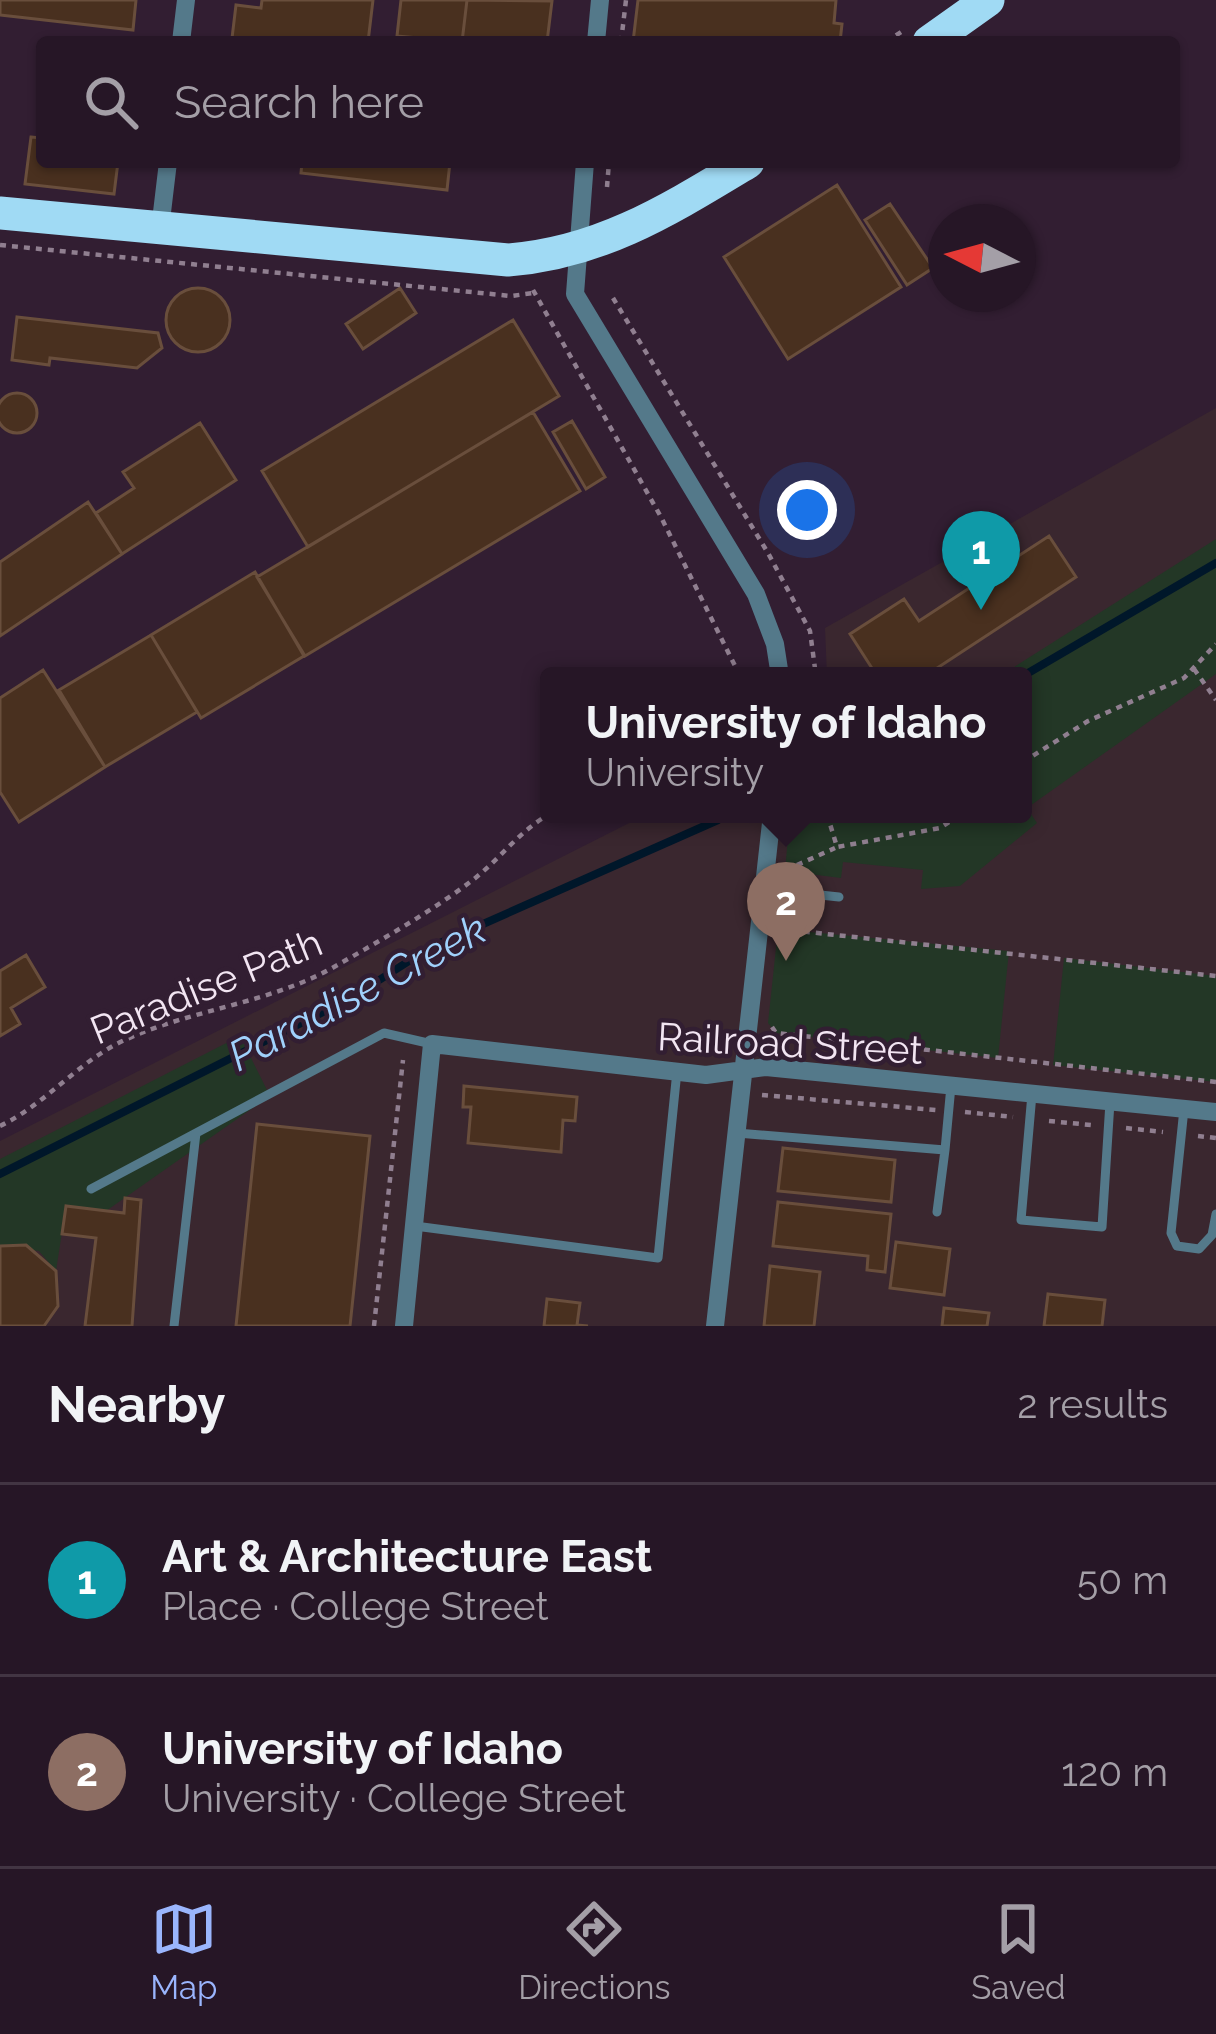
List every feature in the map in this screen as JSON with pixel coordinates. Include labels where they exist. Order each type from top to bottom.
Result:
[{"type":"highway","points":[[936,36],[974,4]]},
{"type":"highway","points":[[0,213],[472,261],[577,251],[645,224],[738,168]]},
{"type":"street","points":[[182,36],[185,0]]},
{"type":"street","points":[[597,36],[600,0]]},
{"type":"street","points":[[160,230],[167,168]]},
{"type":"street","points":[[584,168],[575,294],[756,594],[779,667]]},
{"type":"street","points":[[716,1326],[771,823]]},
{"type":"street","points":[[404,1326],[432,1044]]},
{"type":"street","name":"Railroad Street","points":[[432,1044],[677,1071],[742,1072],[766,1067],[1216,1112]]},
{"type":"lane","points":[[764,889],[839,897]]},
{"type":"lane","points":[[91,1189],[384,1034],[432,1044]]},
{"type":"lane","points":[[414,1226],[658,1258],[677,1071]]},
{"type":"lane","points":[[937,1212],[951,1086]]},
{"type":"lane","points":[[1032,1094],[1021,1220],[1102,1227],[1110,1102]]},
{"type":"lane","points":[[1184,1109],[1171,1233],[1177,1246],[1199,1249],[1212,1235],[1216,1214]]},
{"type":"lane","points":[[173,1326],[196,1133]]},
{"type":"lane","points":[[736,1133],[945,1150]]},
{"type":"path","points":[[622,36],[626,0]]},
{"type":"path","points":[[605,207],[608,168]]},
{"type":"path","points":[[0,245],[512,296],[533,293],[661,518],[736,667]]},
{"type":"path","points":[[613,298],[789,592],[810,631],[815,667]]},
{"type":"path","points":[[1032,756],[1088,721],[1194,669],[1216,644]]},
{"type":"path","points":[[1194,669],[1216,700]]},
{"type":"path","name":"Paradise Path","points":[[0,1126],[57,1092],[78,1069],[120,1042],[220,1013],[330,970],[464,886],[540,819]]},
{"type":"path","points":[[829,823],[837,847],[948,823]]},
{"type":"path","points":[[778,929],[1216,976]]},
{"type":"path","points":[[768,1023],[776,1034],[1216,1082]]},
{"type":"path","points":[[374,1326],[403,1060]]},
{"type":"path","points":[[757,1102],[761,1095],[784,1094],[1216,1138]]},
{"type":"shaded area","points":[[1216,408],[1216,1326],[0,1326],[0,1141],[629,823],[1032,823],[1032,667],[827,667],[825,628]]},
{"type":"green space","points":[[1216,539],[1216,674],[1032,804],[1032,667],[1014,667]]},
{"type":"green space","points":[[1032,816],[1037,823],[960,886],[921,889],[923,870],[843,862],[841,878],[785,871],[789,823],[1032,823]]},
{"type":"green space","points":[[778,929],[1009,951],[998,1058],[776,1033],[768,1023]]},
{"type":"green space","points":[[1064,958],[1216,976],[1216,1082],[1053,1065]]},
{"type":"green space","points":[[240,1036],[270,1096],[106,1211],[66,1206],[56,1271],[39,1251],[0,1246],[0,1159]]},
{"type":"building","points":[[0,0],[136,0],[133,30],[0,15]]},
{"type":"building","points":[[262,0],[373,0],[369,36],[232,36],[236,5],[261,8]]},
{"type":"building","points":[[401,0],[467,0],[463,36],[397,36]]},
{"type":"building","points":[[467,0],[552,1],[548,36],[463,36]]},
{"type":"building","points":[[638,0],[836,0],[834,23],[842,24],[841,36],[634,36]]},
{"type":"building","points":[[31,137],[36,137],[36,168],[117,168],[114,194],[25,184]]},
{"type":"building","points":[[301,168],[449,168],[447,190],[301,173]]},
{"type":"building","points":[[837,185],[901,287],[788,359],[724,257]]},
{"type":"building","points":[[890,204],[928,261],[928,271],[907,285],[865,220]]},
{"type":"building","points":[[198,288],[221,297],[230,320],[221,343],[198,352],[175,343],[166,320],[175,297]]},
{"type":"building","points":[[400,288],[416,313],[363,349],[346,324]]},
{"type":"building","points":[[17,317],[158,333],[162,348],[137,368],[50,358],[49,365],[12,360]]},
{"type":"building","points":[[513,320],[559,396],[308,547],[262,471]]},
{"type":"building","points":[[9,394],[25,394],[36,405],[36,421],[25,432],[9,432],[-1,422],[-1,404]]},
{"type":"building","points":[[533,412],[580,491],[305,656],[257,577]]},
{"type":"building","points":[[572,421],[605,477],[586,489],[553,432]]},
{"type":"building","points":[[200,423],[236,480],[122,554],[96,513],[134,488],[123,472]]},
{"type":"building","points":[[88,502],[122,554],[0,636],[0,562]]},
{"type":"building","points":[[1049,536],[1076,577],[939,667],[871,667],[850,634],[904,599],[919,621]]},
{"type":"building","points":[[255,572],[304,656],[201,718],[151,635]]},
{"type":"building","points":[[151,635],[197,712],[105,767],[59,690]]},
{"type":"building","points":[[43,670],[105,767],[19,822],[0,792],[0,698]]},
{"type":"building","points":[[26,955],[45,987],[11,1008],[20,1024],[0,1036],[0,971]]},
{"type":"building","points":[[464,1086],[577,1097],[575,1121],[563,1120],[561,1152],[468,1143],[471,1107],[463,1107]]},
{"type":"building","points":[[257,1124],[370,1136],[350,1326],[236,1326]]},
{"type":"building","points":[[783,1148],[895,1160],[891,1202],[778,1191]]},
{"type":"building","points":[[125,1198],[141,1200],[132,1326],[85,1326],[96,1238],[62,1234],[66,1206],[124,1213]]},
{"type":"building","points":[[778,1202],[891,1214],[885,1272],[867,1270],[868,1256],[773,1246]]},
{"type":"building","points":[[896,1242],[950,1249],[944,1295],[890,1288]]},
{"type":"building","points":[[26,1245],[56,1271],[58,1306],[44,1326],[0,1326],[0,1246]]},
{"type":"building","points":[[770,1266],[820,1272],[814,1326],[764,1326]]},
{"type":"building","points":[[1048,1294],[1105,1300],[1102,1326],[1044,1326]]},
{"type":"building","points":[[547,1299],[580,1303],[577,1325],[588,1326],[544,1326]]},
{"type":"building","points":[[944,1308],[989,1313],[987,1326],[942,1326]]},
{"type":"waterway","name":"Paradise Creek","points":[[1032,671],[1216,563]]},
{"type":"waterway","name":"Paradise Creek","points":[[0,1174],[351,998],[431,947],[711,823]]},
{"type":"place","name":"Art & Architecture East","points":[[981,610]]},
{"type":"place","name":"University of Idaho","points":[[786,961]]}]
